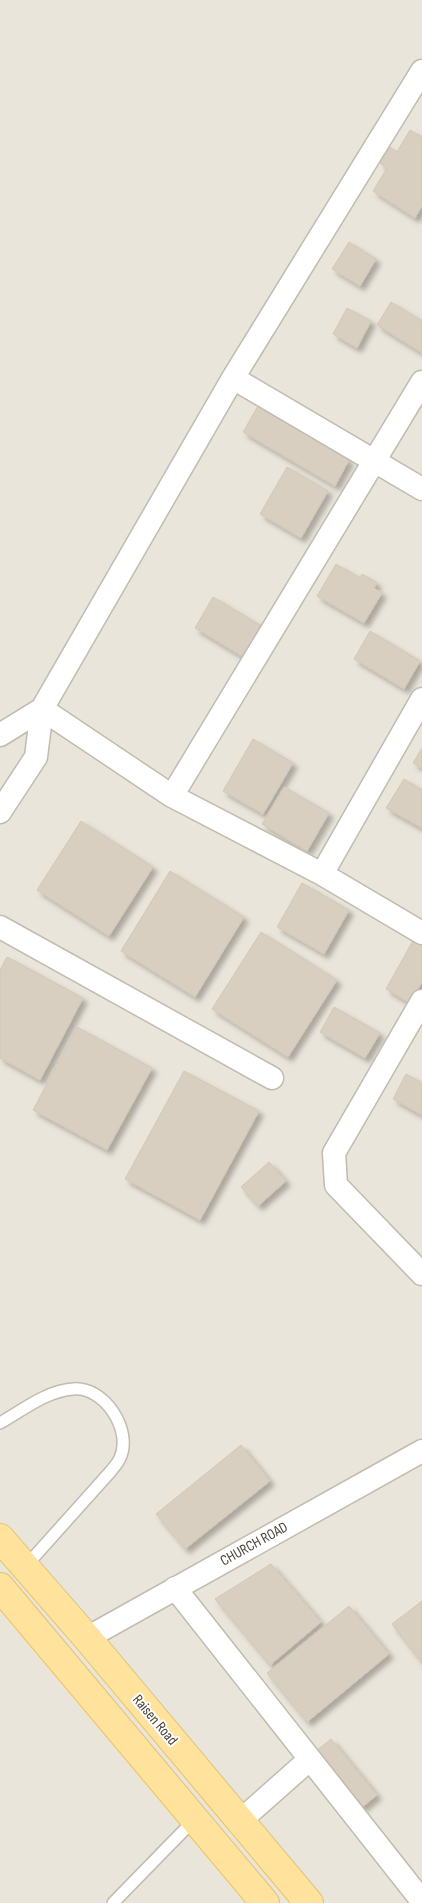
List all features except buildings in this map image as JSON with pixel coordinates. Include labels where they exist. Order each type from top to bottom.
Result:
[{"type":"main road","name":"Raisen Road","points":[[0,1538],[87,1638],[309,1903]]},
{"type":"main road","points":[[0,1587],[265,1903]]},
{"type":"main road","points":[[29,1622],[54,1600]]},
{"type":"street","points":[[0,812],[36,757],[42,709],[233,378],[422,71]]},
{"type":"street","points":[[233,378],[422,489]]},
{"type":"street","points":[[172,796],[422,382]]},
{"type":"street","points":[[322,874],[422,699]]},
{"type":"street","points":[[0,735],[42,709]]},
{"type":"street","points":[[42,709],[172,796],[322,874],[422,933]]},
{"type":"street","points":[[0,927],[272,1078]]},
{"type":"street","points":[[422,1001],[334,1153],[336,1185],[422,1274]]},
{"type":"street","name":"CHURCH ROAD","points":[[87,1638],[422,1450]]},
{"type":"street","points":[[175,1588],[422,1901]]},
{"type":"street","points":[[240,1821],[310,1759]]},
{"type":"lane","points":[[0,1423],[48,1395],[61,1390],[84,1389],[103,1400],[112,1411],[122,1435],[120,1458],[111,1471],[25,1567]]},
{"type":"lane","points":[[113,1903],[195,1819]]},
{"type":"shaded area","points":[[0,0],[422,0],[422,1903],[0,1903]]}]
